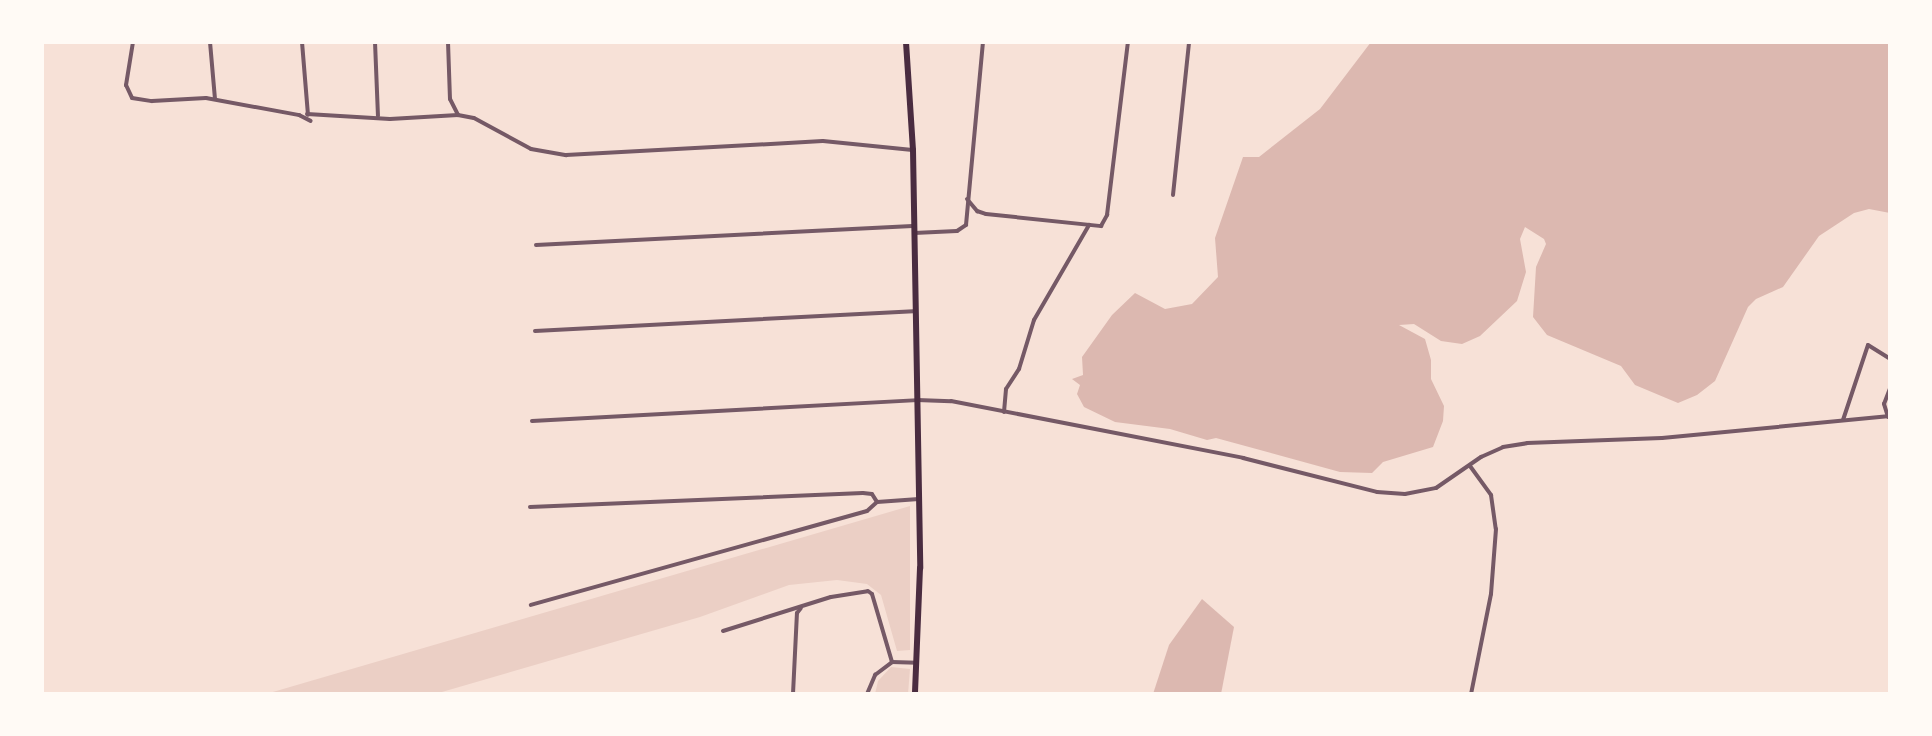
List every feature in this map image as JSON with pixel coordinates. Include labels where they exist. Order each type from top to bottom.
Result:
[{"type":"main road","points":[[906,42],[913,150],[913,311],[919,499],[915,694]]},
{"type":"street","points":[[133,42],[126,85],[132,98],[215,100],[299,115],[311,121],[307,114],[302,42]]},
{"type":"street","points":[[210,42],[215,100]]},
{"type":"street","points":[[375,42],[378,116]]},
{"type":"street","points":[[448,42],[450,99],[458,115]]},
{"type":"street","points":[[536,245],[962,229],[966,225],[983,42]]},
{"type":"street","points":[[967,199],[977,211],[986,214],[1101,226],[1107,215],[1128,42]]},
{"type":"street","points":[[1173,195],[1189,42]]},
{"type":"street","points":[[307,114],[458,115],[474,118],[531,149],[566,155],[823,141],[913,150]]},
{"type":"street","points":[[1004,412],[1004,397],[1019,369],[1034,320],[1089,225]]},
{"type":"street","points":[[535,331],[913,311]]},
{"type":"street","points":[[1843,420],[1868,345],[1890,359]]},
{"type":"street","points":[[532,421],[917,400],[951,401],[1243,458],[1377,492],[1425,492],[1503,447],[1527,443],[1662,438],[1889,416],[1884,404],[1890,388]]},
{"type":"street","points":[[1469,466],[1491,495],[1496,529],[1491,594],[1471,694]]},
{"type":"street","points":[[530,507],[863,493],[872,494],[877,502]]},
{"type":"street","points":[[531,605],[867,511],[877,502],[919,499]]},
{"type":"street","points":[[723,631],[831,597],[868,591],[872,594],[892,662]]},
{"type":"street","points":[[793,694],[797,613],[801,608]]},
{"type":"street","points":[[867,694],[875,675],[892,662],[917,663]]},
{"type":"shaded area","points":[[1371,42],[1890,42],[1890,213],[1869,209],[1854,213],[1819,236],[1783,287],[1756,299],[1748,307],[1715,381],[1697,395],[1678,403],[1635,385],[1621,366],[1547,335],[1533,317],[1536,267],[1546,244],[1544,239],[1525,227],[1520,239],[1526,272],[1517,301],[1480,336],[1462,344],[1441,341],[1414,324],[1399,325],[1425,339],[1431,360],[1431,379],[1444,406],[1443,421],[1433,447],[1383,462],[1372,473],[1340,472],[1216,438],[1207,440],[1170,429],[1115,422],[1084,407],[1077,394],[1080,385],[1072,379],[1083,375],[1082,357],[1112,315],[1135,293],[1165,309],[1192,304],[1218,277],[1215,238],[1243,157],[1259,157],[1320,109]]},
{"type":"shaded area","points":[[910,506],[910,650],[897,651],[881,595],[867,584],[837,580],[789,585],[700,617],[435,694],[266,694]]},
{"type":"shaded area","points":[[1202,599],[1234,627],[1221,694],[1153,694],[1169,645]]},
{"type":"shaded area","points":[[891,667],[910,669],[908,694],[875,694],[878,681]]}]
